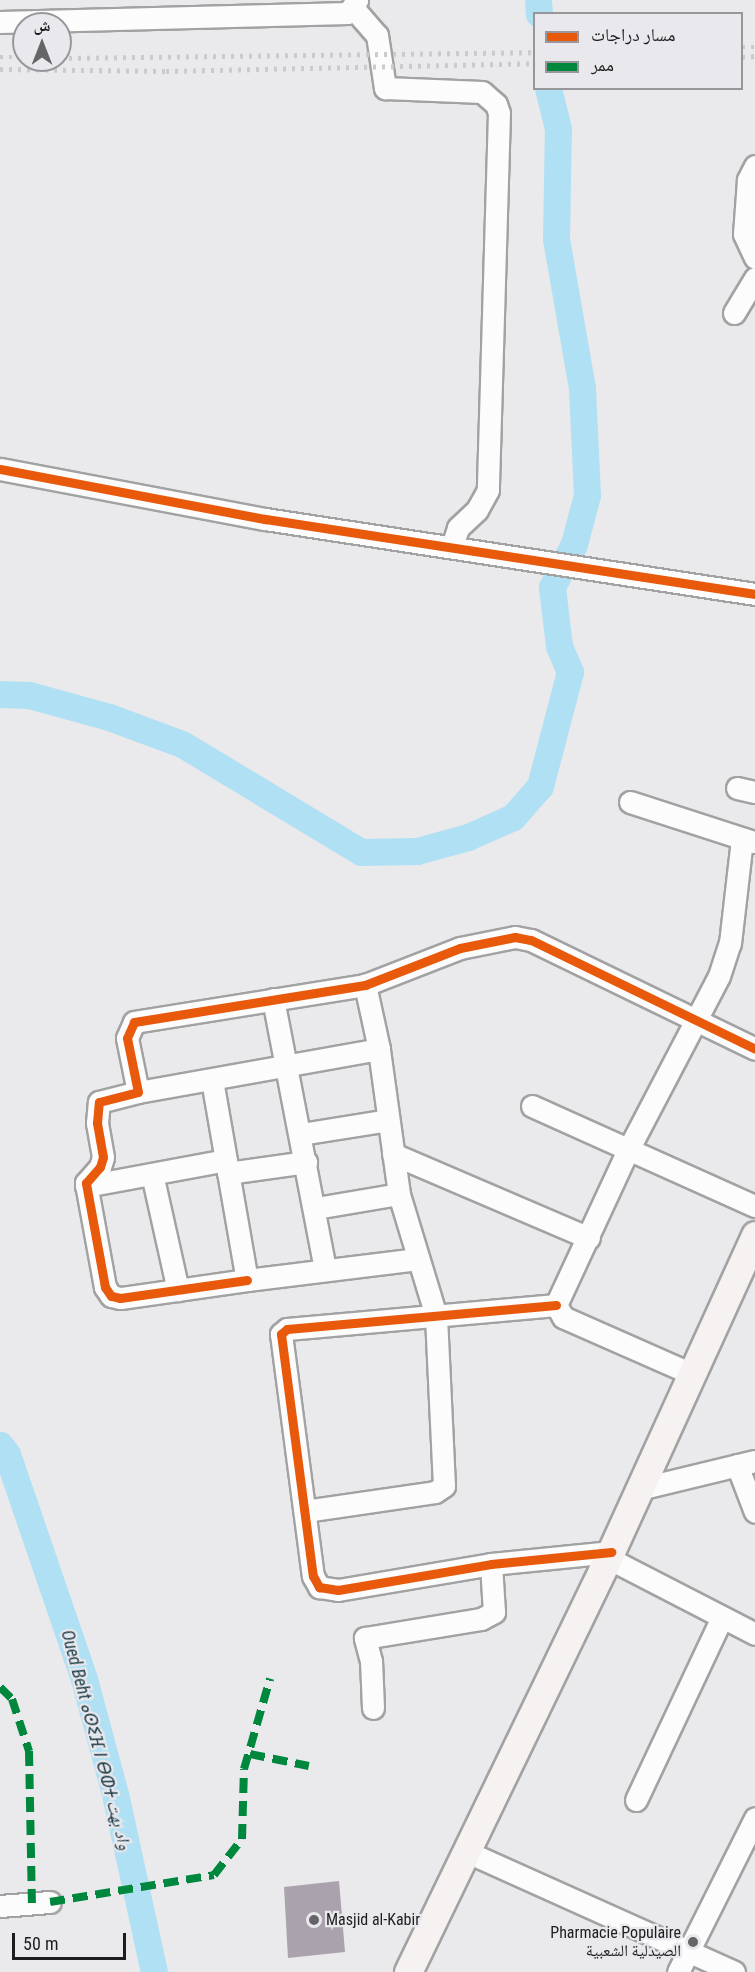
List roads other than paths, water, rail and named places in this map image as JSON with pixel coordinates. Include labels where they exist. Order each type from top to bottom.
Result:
[{"type":"main road","points":[[408,1972],[609,1555],[755,1235]]},
{"type":"street","points":[[0,22],[341,13],[356,5],[377,35],[385,88],[482,92],[496,104],[500,113],[488,490],[477,510],[458,528],[452,547]]},
{"type":"street","points":[[755,166],[748,180],[744,234],[755,258]]},
{"type":"street","points":[[734,313],[755,279]]},
{"type":"street","points":[[0,469],[265,519],[755,594]]},
{"type":"street","points":[[556,1305],[628,1150],[719,976],[730,943],[749,841],[630,802]]},
{"type":"street","points":[[138,1092],[127,1038],[134,1022],[365,985],[460,948],[515,937],[531,940],[695,1022],[755,1049]]},
{"type":"street","points":[[305,1511],[435,1492],[444,1486],[436,1316],[399,1194],[379,1049],[365,985]]},
{"type":"street","points":[[273,999],[316,1208],[325,1270]]},
{"type":"street","points":[[379,1049],[287,1063],[212,1080],[138,1092],[99,1102],[97,1124],[103,1157],[86,1186],[102,1276],[111,1296],[178,1290],[418,1259]]},
{"type":"street","points":[[212,1080],[247,1280]]},
{"type":"street","points":[[532,1106],[755,1206]]},
{"type":"street","points":[[301,1134],[388,1120]]},
{"type":"street","points":[[393,1154],[589,1238]]},
{"type":"street","points":[[86,1186],[152,1173],[306,1162]]},
{"type":"street","points":[[152,1173],[178,1290]]},
{"type":"street","points":[[316,1208],[399,1194]]},
{"type":"street","points":[[556,1305],[563,1317],[692,1374]]},
{"type":"street","points":[[556,1305],[287,1329],[282,1334],[281,1355],[316,1584],[328,1590],[491,1563],[609,1555],[755,1635]]},
{"type":"street","points":[[639,1489],[746,1463],[755,1512]]},
{"type":"street","points":[[374,1708],[366,1638],[481,1619],[494,1612],[491,1563]]},
{"type":"street","points":[[636,1800],[722,1617]]},
{"type":"street","points":[[678,1972],[755,1818]]},
{"type":"street","points":[[465,1851],[734,1972]]},
{"type":"street","points":[[0,1906],[50,1902]]},
{"type":"waterway","name":"Oued Beht ⴰⵙⵉⴼ ⵏ ⴱⵀⵜ واد بهت","points":[[538,0],[539,12]]},
{"type":"waterway","name":"Oued Beht ⴰⵙⵉⴼ ⵏ ⴱⵀⵜ واد بهت","points":[[0,694],[29,695],[109,717],[182,744],[361,852],[417,851],[468,837],[513,817],[540,786],[570,672],[559,646],[552,587],[574,544],[587,495],[582,388],[556,239],[558,129],[548,90]]},
{"type":"waterway","name":"Oued Beht ⴰⵙⵉⴼ ⵏ ⴱⵀⵜ واد بهت","points":[[0,1445],[7,1454],[84,1679],[116,1798],[154,1972]]},
{"type":"railway","points":[[743,47],[755,47]]},
{"type":"railway","points":[[72,58],[533,52]]},
{"type":"railway","points":[[743,57],[755,56]]},
{"type":"railway","points":[[0,57],[12,57]]},
{"type":"railway","points":[[0,69],[166,71],[533,63]]},
{"type":"place","name":"Masjid al-Kabir","points":[[314,1920]]},
{"type":"place","name":"Pharmacie Populaire الصيدلية الشعبية","points":[[693,1942]]}]
